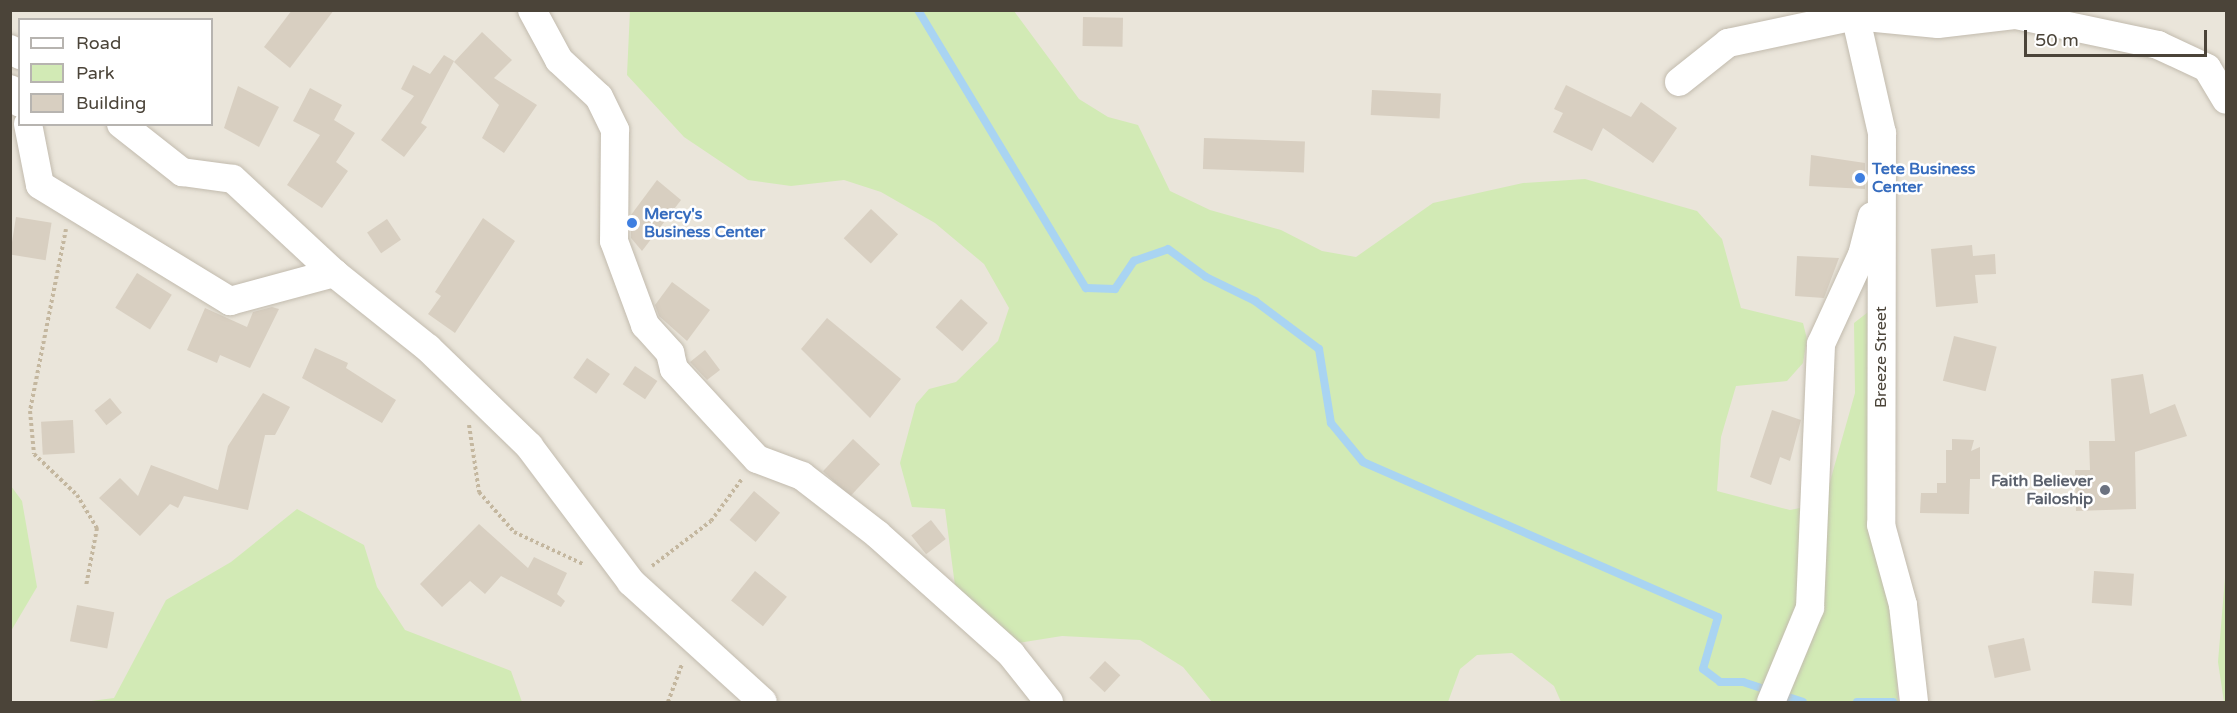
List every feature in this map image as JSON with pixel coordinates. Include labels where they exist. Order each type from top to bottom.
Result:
[{"type":"street","points":[[532,10],[559,60],[598,96],[615,130],[614,241],[645,325],[670,353],[674,369],[757,459],[802,476],[877,534],[1011,654],[1049,702]]},
{"type":"street","points":[[1679,82],[1728,43],[1854,13],[1938,24],[2016,15],[2158,45],[2207,68],[2226,100]]},
{"type":"street","name":"Breeze Street","points":[[1854,13],[1882,133],[1881,525],[1903,605],[1913,667],[1914,702]]},
{"type":"street","points":[[28,126],[40,184],[70,208],[230,301],[334,273]]},
{"type":"street","points":[[124,126],[182,172],[233,179],[334,273],[428,348],[464,387],[529,446],[632,582],[763,702]]},
{"type":"street","points":[[1771,702],[1810,608],[1821,344],[1862,255],[1882,178]]},
{"type":"path","points":[[70,208],[30,411],[34,454],[76,495],[97,528],[86,586]]},
{"type":"path","points":[[464,387],[479,492],[514,532],[593,568]]},
{"type":"path","points":[[632,582],[711,521],[757,459]]},
{"type":"path","points":[[668,702],[692,638]]},
{"type":"shaded area","points":[[11,11],[2226,11],[2226,702],[11,702]]},
{"type":"green space","points":[[630,10],[1014,11],[1079,99],[1108,117],[1138,125],[1170,191],[1210,210],[1281,230],[1322,251],[1356,257],[1433,203],[1523,183],[1585,179],[1697,211],[1722,239],[1741,308],[1803,323],[1807,339],[1803,363],[1787,381],[1736,386],[1721,437],[1717,491],[1790,510],[1815,505],[1829,485],[1855,393],[1854,323],[1872,309],[1874,530],[1895,630],[1898,702],[1561,702],[1554,686],[1512,653],[1477,655],[1460,669],[1448,702],[1212,702],[1183,667],[1140,640],[1062,636],[1018,643],[955,586],[945,509],[912,507],[900,463],[916,404],[929,389],[956,382],[998,341],[1009,308],[984,264],[935,223],[881,192],[844,180],[791,186],[748,180],[684,137],[627,75]]},
{"type":"green space","points":[[11,486],[22,501],[37,587],[11,631]]},
{"type":"green space","points":[[297,509],[364,545],[377,587],[405,630],[511,671],[522,702],[84,702],[114,698],[166,600],[231,562]]},
{"type":"green space","points":[[2226,566],[2226,702],[2224,702],[2218,662]]},
{"type":"building","points":[[292,10],[334,10],[290,68],[264,47]]},
{"type":"building","points":[[1083,17],[1123,18],[1122,47],[1082,46]]},
{"type":"building","points":[[482,32],[512,60],[494,78],[537,105],[504,153],[482,138],[499,105],[454,62]]},
{"type":"building","points":[[444,55],[454,61],[421,123],[427,127],[404,157],[381,140],[414,96],[401,89],[413,65],[430,74]]},
{"type":"building","points":[[1566,85],[1631,117],[1641,102],[1677,128],[1653,163],[1603,128],[1592,151],[1553,132],[1563,113],[1554,109]]},
{"type":"building","points":[[238,86],[279,107],[259,147],[224,128]]},
{"type":"building","points":[[310,88],[342,105],[334,120],[355,133],[336,162],[348,171],[322,208],[287,185],[320,135],[293,121]]},
{"type":"building","points":[[1372,90],[1441,94],[1440,119],[1371,115]]},
{"type":"building","points":[[1204,138],[1305,142],[1304,173],[1203,169]]},
{"type":"building","points":[[1811,155],[1865,163],[1865,189],[1809,186]]},
{"type":"building","points":[[657,180],[681,200],[642,251],[631,238],[631,215]]},
{"type":"building","points":[[871,209],[898,234],[871,263],[844,238]]},
{"type":"building","points":[[16,217],[52,223],[46,260],[10,255]]},
{"type":"building","points":[[483,218],[515,241],[455,333],[428,314],[441,296],[435,292]]},
{"type":"building","points":[[387,219],[401,240],[381,253],[367,232]]},
{"type":"building","points":[[1972,245],[1973,256],[1995,254],[1996,274],[1975,275],[1978,303],[1936,307],[1931,249]]},
{"type":"building","points":[[1797,256],[1839,258],[1824,298],[1795,296]]},
{"type":"building","points":[[137,273],[172,295],[150,329],[115,308]]},
{"type":"building","points":[[672,282],[710,310],[687,341],[659,316],[655,305]]},
{"type":"building","points":[[961,299],[988,323],[962,351],[936,327]]},
{"type":"building","points":[[272,307],[279,309],[250,368],[220,355],[217,363],[187,350],[205,308],[247,327],[253,312]]},
{"type":"building","points":[[827,318],[901,379],[870,418],[801,349]]},
{"type":"building","points":[[1954,336],[1997,347],[1986,391],[1943,381]]},
{"type":"building","points":[[315,348],[348,363],[346,368],[396,400],[382,423],[302,378]]},
{"type":"building","points":[[705,350],[720,370],[707,380],[690,362]]},
{"type":"building","points":[[587,358],[610,374],[596,394],[573,378]]},
{"type":"building","points":[[635,366],[657,381],[645,399],[623,384]]},
{"type":"building","points":[[2143,374],[2150,414],[2175,404],[2187,436],[2135,452],[2136,509],[2076,511],[2075,470],[2090,470],[2089,441],[2115,441],[2111,379]]},
{"type":"building","points":[[263,393],[290,407],[275,435],[265,435],[248,510],[184,496],[178,508],[170,504],[140,536],[99,498],[120,478],[138,496],[151,465],[218,490],[228,446]]},
{"type":"building","points":[[110,398],[122,413],[106,425],[94,411]]},
{"type":"building","points":[[1772,410],[1801,420],[1790,461],[1780,457],[1771,485],[1750,477]]},
{"type":"building","points":[[73,420],[75,453],[43,455],[41,422]]},
{"type":"building","points":[[853,439],[880,464],[850,496],[823,471]]},
{"type":"building","points":[[1952,439],[1974,440],[1971,451],[1980,447],[1980,479],[1970,479],[1969,514],[1920,513],[1921,493],[1937,493],[1937,483],[1946,483],[1946,450],[1952,450]]},
{"type":"building","points":[[754,491],[780,513],[756,542],[730,520]]},
{"type":"building","points":[[931,520],[946,539],[926,554],[911,535]]},
{"type":"building","points":[[479,524],[528,568],[534,557],[567,573],[557,594],[565,601],[561,607],[501,576],[485,594],[470,581],[442,607],[420,584]]},
{"type":"building","points":[[755,571],[787,597],[763,626],[731,601]]},
{"type":"building","points":[[2094,571],[2134,574],[2132,606],[2092,603]]},
{"type":"building","points":[[77,605],[114,612],[107,649],[70,641]]},
{"type":"building","points":[[2024,638],[2031,670],[1995,678],[1988,646]]},
{"type":"building","points":[[1105,661],[1120,675],[1105,692],[1089,678]]},
{"type":"waterway","points":[[918,10],[1086,288],[1115,289],[1134,261],[1168,249],[1206,277],[1255,301],[1319,349],[1331,423],[1363,462],[1718,617],[1703,669],[1720,682],[1743,682],[1803,702]]},
{"type":"waterway","points":[[1857,702],[1893,702]]},
{"type":"place","name":"Tete Business Center","points":[[1860,178]]},
{"type":"place","name":"Mercy's Business Center","points":[[632,223]]},
{"type":"place","name":"Faith Believer Failoship","points":[[2105,490]]}]
